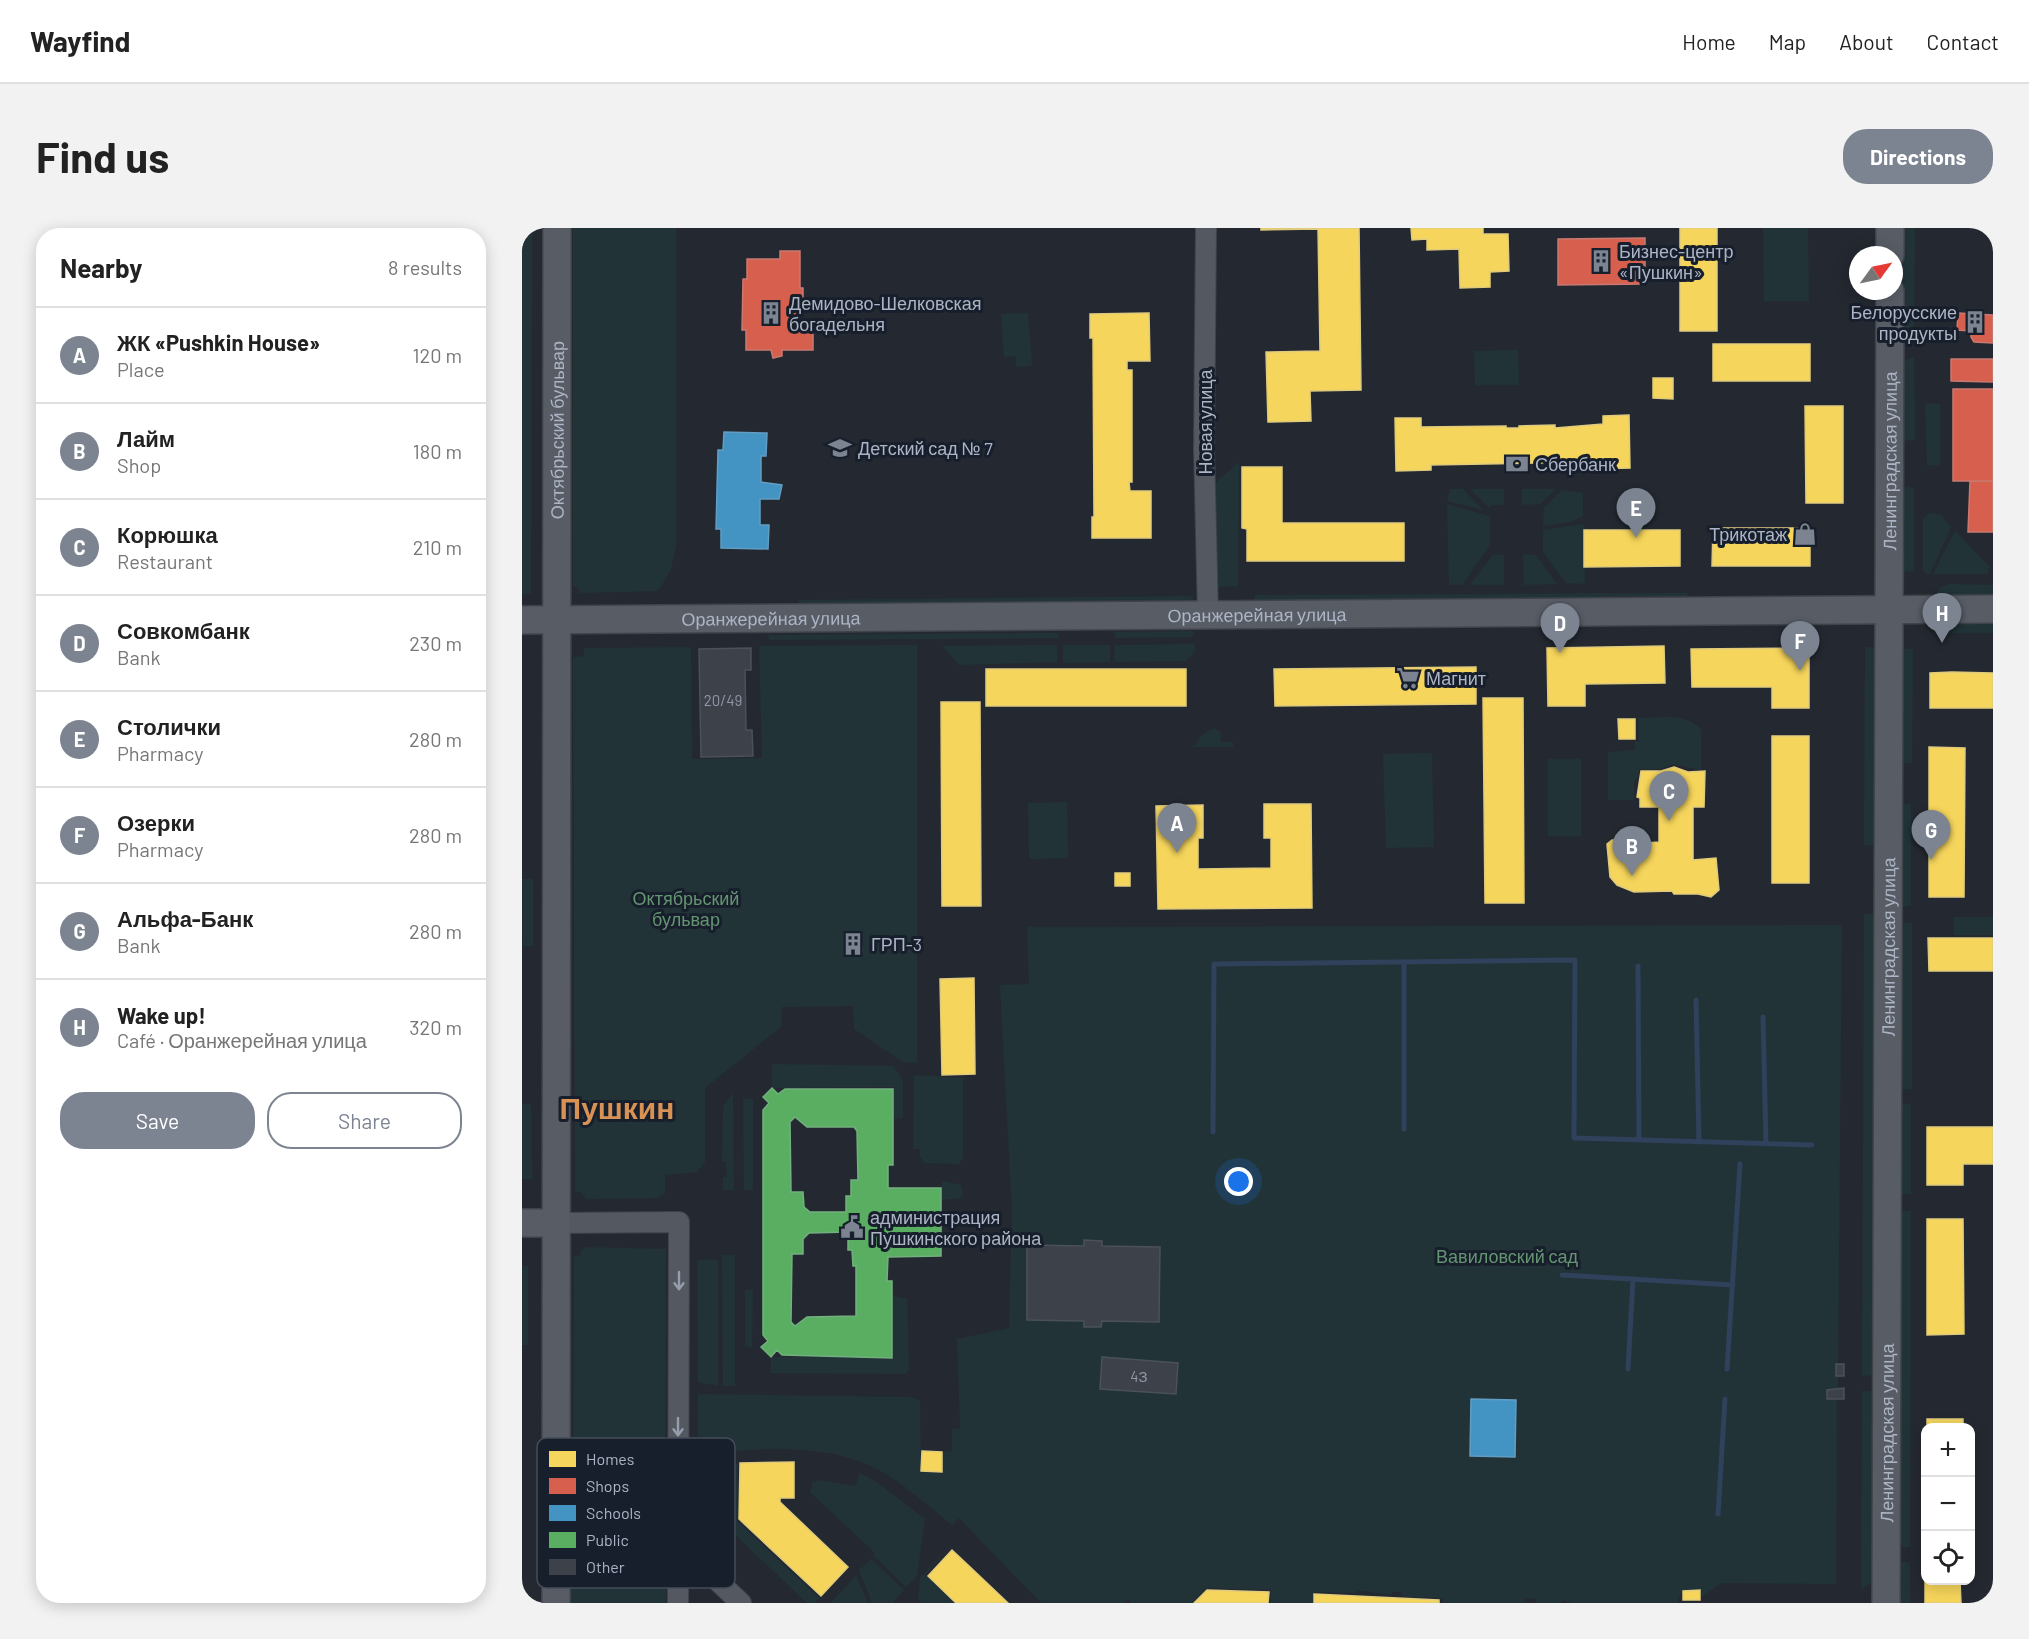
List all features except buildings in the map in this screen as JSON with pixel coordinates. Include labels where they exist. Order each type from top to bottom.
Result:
[{"type":"street","name":"Октябрьский бульвар","points":[[556,1438],[557,228]]},
{"type":"street","name":"Новая улица","points":[[1206,228],[1204,448],[1208,616]]},
{"type":"street","points":[[1890,228],[1890,246]]},
{"type":"street","name":"Ленинградская улица","points":[[1886,1603],[1890,300]]},
{"type":"street","name":"Оранжерейная улица","points":[[522,621],[1993,609]]},
{"type":"street","points":[[522,1223],[679,1222],[678,1438]]},
{"type":"street","points":[[725,1588],[741,1603]]},
{"type":"green space","points":[[522,228],[532,228],[531,593],[522,594]]},
{"type":"green space","points":[[573,228],[676,228],[676,545],[671,570],[658,591],[580,593],[578,587],[573,587]]},
{"type":"green space","points":[[1763,228],[1808,228],[1809,301],[1764,301]]},
{"type":"green space","points":[[1902,228],[1915,228],[1914,342],[1902,342]]},
{"type":"green space","points":[[1028,313],[1032,366],[1016,367],[1016,356],[1004,357],[1001,314]]},
{"type":"green space","points":[[1518,350],[1519,385],[1475,385],[1474,351]]},
{"type":"green space","points":[[1914,357],[1915,440],[1902,441],[1902,361]]},
{"type":"green space","points":[[1925,403],[1940,404],[1940,466],[1927,465]]},
{"type":"green space","points":[[1239,462],[1238,586],[1216,587],[1212,486]]},
{"type":"green space","points":[[1906,486],[1914,488],[1914,571],[1903,572],[1902,490]]},
{"type":"green space","points":[[1450,489],[1463,489],[1483,510],[1447,501]]},
{"type":"green space","points":[[1470,489],[1504,489],[1504,505],[1491,505],[1490,509]]},
{"type":"green space","points":[[1522,489],[1555,489],[1540,504],[1522,505]]},
{"type":"green space","points":[[1562,490],[1583,493],[1583,516],[1570,522],[1543,526],[1544,508]]},
{"type":"green space","points":[[1447,504],[1490,516],[1490,545],[1462,585],[1449,585]]},
{"type":"green space","points":[[1929,513],[1941,515],[1951,527],[1930,574],[1927,574],[1923,571],[1923,519]]},
{"type":"green space","points":[[1584,524],[1585,584],[1566,583],[1543,552],[1543,530]]},
{"type":"green space","points":[[1955,531],[1989,566],[1987,574],[1933,574]]},
{"type":"green space","points":[[1493,555],[1504,555],[1504,585],[1470,585]]},
{"type":"green space","points":[[1523,555],[1536,555],[1557,584],[1524,585]]},
{"type":"green space","points":[[1950,584],[1993,585],[1993,595],[1936,595],[1941,587]]},
{"type":"green space","points":[[1687,593],[1688,600],[1255,603],[1255,595]]},
{"type":"green space","points":[[1195,596],[1189,601],[799,605],[799,600]]},
{"type":"green space","points":[[1937,624],[1993,624],[1993,633],[1947,633]]},
{"type":"green space","points":[[1194,631],[1192,637],[1114,638],[1115,632]]},
{"type":"green space","points":[[1058,633],[1059,638],[769,640],[768,635]]},
{"type":"green space","points":[[1195,644],[1195,651],[1186,661],[1114,662],[1115,645]]},
{"type":"green space","points":[[917,645],[917,1063],[903,1062],[854,1029],[853,1006],[782,1007],[781,1027],[705,1088],[705,1162],[697,1172],[665,1175],[665,1193],[656,1198],[586,1199],[581,1192],[575,1192],[573,657],[584,656],[584,648],[691,647],[692,759],[762,758],[759,646]]},
{"type":"green space","points":[[1057,645],[1057,662],[959,665],[942,646]]},
{"type":"green space","points":[[1063,645],[1110,645],[1110,662],[1063,663]]},
{"type":"green space","points":[[1865,647],[1876,647],[1875,845],[1864,845]]},
{"type":"green space","points":[[1903,649],[1913,649],[1912,763],[1902,763]]},
{"type":"green space","points":[[1639,718],[1680,718],[1701,729],[1701,770],[1674,764],[1661,769],[1639,769],[1638,778],[1634,781],[1634,800],[1608,800],[1608,752],[1635,750],[1635,742],[1639,741]]},
{"type":"green space","points":[[1214,728],[1220,732],[1221,742],[1233,742],[1233,747],[1194,747],[1202,735]]},
{"type":"green space","points":[[1432,753],[1434,847],[1386,848],[1383,754]]},
{"type":"green space","points":[[1548,759],[1581,759],[1581,836],[1548,836]]},
{"type":"green space","points":[[1067,802],[1068,858],[1029,859],[1028,803]]},
{"type":"green space","points":[[1901,804],[1911,804],[1911,906],[1901,907]]},
{"type":"green space","points":[[522,879],[533,879],[533,946],[523,946]]},
{"type":"green space","points":[[1864,914],[1875,914],[1874,1372],[1871,1376],[1862,1375]]},
{"type":"green space","points":[[1954,917],[1993,917],[1993,935],[1954,935]]},
{"type":"green space","points":[[1901,923],[1912,923],[1912,1089],[1900,1090]]},
{"type":"green space","name":"Вавиловский сад","points":[[1842,925],[1838,1363],[1844,1364],[1844,1376],[1838,1376],[1838,1388],[1844,1388],[1844,1399],[1837,1399],[1836,1584],[1721,1583],[1702,1597],[1701,1590],[1682,1591],[1677,1603],[1572,1603],[1562,1600],[1561,1603],[1536,1603],[1536,1599],[1526,1598],[1522,1603],[1443,1603],[1443,1598],[1406,1597],[1401,1592],[1392,1592],[1392,1595],[1356,1590],[1356,1593],[1314,1592],[1313,1603],[1270,1603],[1271,1590],[1206,1588],[1191,1603],[1132,1603],[1128,1599],[1123,1603],[1041,1603],[959,1518],[952,1525],[903,1485],[881,1471],[850,1458],[829,1453],[786,1449],[735,1451],[735,1438],[698,1438],[698,1394],[909,1397],[920,1400],[921,1471],[942,1472],[942,1452],[952,1451],[952,1429],[960,1428],[957,1339],[1009,1328],[1012,1211],[1000,985],[1029,984],[1027,927]]},
{"type":"green space","points":[[772,1064],[894,1066],[903,1081],[903,1118],[894,1119],[894,1087],[772,1088]]},
{"type":"green space","points":[[914,1075],[963,1078],[963,1157],[959,1164],[925,1163],[920,1157],[920,1149],[913,1149]]},
{"type":"green space","points":[[733,1093],[734,1190],[723,1190],[723,1177],[727,1177],[726,1162],[722,1161],[723,1106]]},
{"type":"green space","points":[[743,1099],[753,1099],[753,1190],[744,1190]]},
{"type":"green space","points":[[1900,1103],[1911,1104],[1911,1194],[1900,1194]]},
{"type":"green space","points":[[522,1104],[531,1104],[532,1179],[522,1179]]},
{"type":"green space","points":[[942,1181],[961,1185],[963,1193],[961,1198],[942,1200]]},
{"type":"green space","points":[[1900,1211],[1911,1211],[1910,1547],[1899,1547]]},
{"type":"green space","points":[[586,1247],[666,1249],[665,1438],[573,1438],[574,1256],[580,1256],[581,1251]]},
{"type":"green space","points":[[722,1255],[735,1255],[735,1386],[723,1386]]},
{"type":"green space","points":[[697,1260],[718,1260],[718,1386],[698,1382]]},
{"type":"green space","points":[[522,1266],[528,1266],[528,1345],[522,1345]]},
{"type":"green space","points":[[745,1290],[753,1290],[752,1347],[745,1346]]},
{"type":"green space","points":[[893,1296],[907,1299],[909,1369],[906,1374],[771,1373],[771,1357],[870,1356],[871,1359],[893,1359]]},
{"type":"green space","points":[[1862,1391],[1871,1391],[1874,1397],[1874,1582],[1861,1589]]},
{"type":"green space","points":[[735,1464],[738,1464],[737,1521],[819,1598],[814,1603],[807,1603],[735,1535]]},
{"type":"green space","points":[[860,1473],[878,1483],[925,1519],[917,1576],[906,1587],[873,1555],[874,1552],[810,1492],[813,1482],[818,1480],[855,1486]]},
{"type":"green space","points":[[950,1546],[925,1575],[954,1603],[922,1603],[918,1599],[920,1578]]},
{"type":"green space","points":[[871,1559],[904,1590],[892,1603],[872,1603],[859,1570]]},
{"type":"green space","points":[[1899,1562],[1910,1562],[1910,1603],[1899,1603]]},
{"type":"green space","points":[[856,1575],[868,1603],[831,1603]]},
{"type":"green space","points":[[571,1588],[666,1588],[666,1603],[571,1603]]},
{"type":"waterway","points":[[1213,1132],[1214,964],[1575,960],[1574,1138],[1812,1145]]},
{"type":"waterway","points":[[1404,963],[1404,1129]]},
{"type":"waterway","points":[[1638,966],[1639,1140]]},
{"type":"waterway","points":[[1696,1000],[1699,1142]]},
{"type":"waterway","points":[[1763,1017],[1766,1144]]},
{"type":"waterway","points":[[1727,1369],[1740,1164]]},
{"type":"waterway","points":[[1562,1275],[1733,1285]]},
{"type":"waterway","points":[[1628,1369],[1633,1279]]},
{"type":"waterway","points":[[1718,1514],[1725,1399]]},
{"type":"place","name":"Бизнес-центр «Пушкин»","points":[[1601,261]]},
{"type":"place","name":"Демидово-Шелковская богадельня","points":[[771,313]]},
{"type":"place","name":"Белорусские продукты","points":[[1975,322]]},
{"type":"place","name":"Детский сад № 7","points":[[840,448]]},
{"type":"place","name":"Сбербанк","points":[[1517,464]]},
{"type":"place","name":"Трикотаж","points":[[1805,534]]},
{"type":"place","name":"Столички","points":[[1636,538]]},
{"type":"place","name":"Wake up!","points":[[1942,643]]},
{"type":"place","name":"Совкомбанк","points":[[1560,653]]},
{"type":"place","name":"Озерки","points":[[1800,671]]},
{"type":"place","name":"Магнит","points":[[1408,678]]},
{"type":"place","name":"Корюшка","points":[[1669,821]]},
{"type":"place","name":"ЖК «Pushkin House»","points":[[1177,853]]},
{"type":"place","name":"Альфа-Банк","points":[[1931,860]]},
{"type":"place","name":"Лайм","points":[[1632,876]]},
{"type":"place","name":"ГРП-3","points":[[853,944]]},
{"type":"place","name":"администрация Пушкинского района","points":[[852,1227]]},
{"type":"district","name":"Пушкин","points":[[617,1107]]}]
